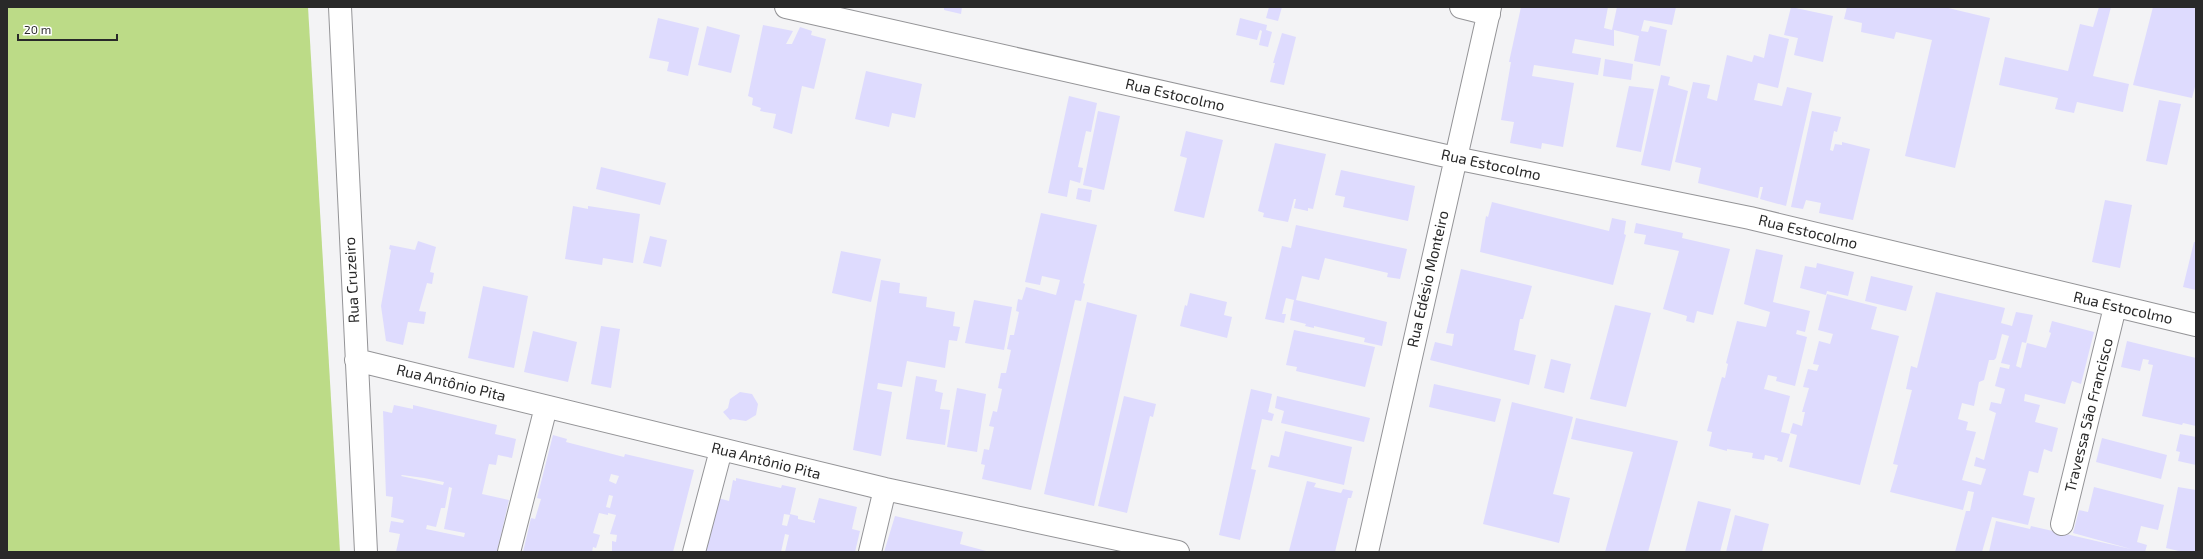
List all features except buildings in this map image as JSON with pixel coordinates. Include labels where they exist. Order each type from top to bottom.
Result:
[{"type":"street","name":"Rua Cruzeiro","points":[[340,7],[366,552]]},
{"type":"street","name":"Rua Estocolmo","points":[[786,7],[1455,158],[1750,218],[2196,325]]},
{"type":"street","points":[[1461,7],[1489,10]]},
{"type":"street","name":"Rua Edésio Monteiro","points":[[1367,552],[1489,10]]},
{"type":"street","name":"Travessa São Francisco","points":[[2062,524],[2116,307]]},
{"type":"street","name":"Rua Antônio Pita","points":[[356,360],[885,489],[1178,552]]},
{"type":"street","points":[[509,552],[546,406]]},
{"type":"street","points":[[694,552],[721,450]]},
{"type":"street","points":[[870,552],[885,489]]},
{"type":"green space","points":[[7,7],[308,7],[340,552],[7,552]]}]
